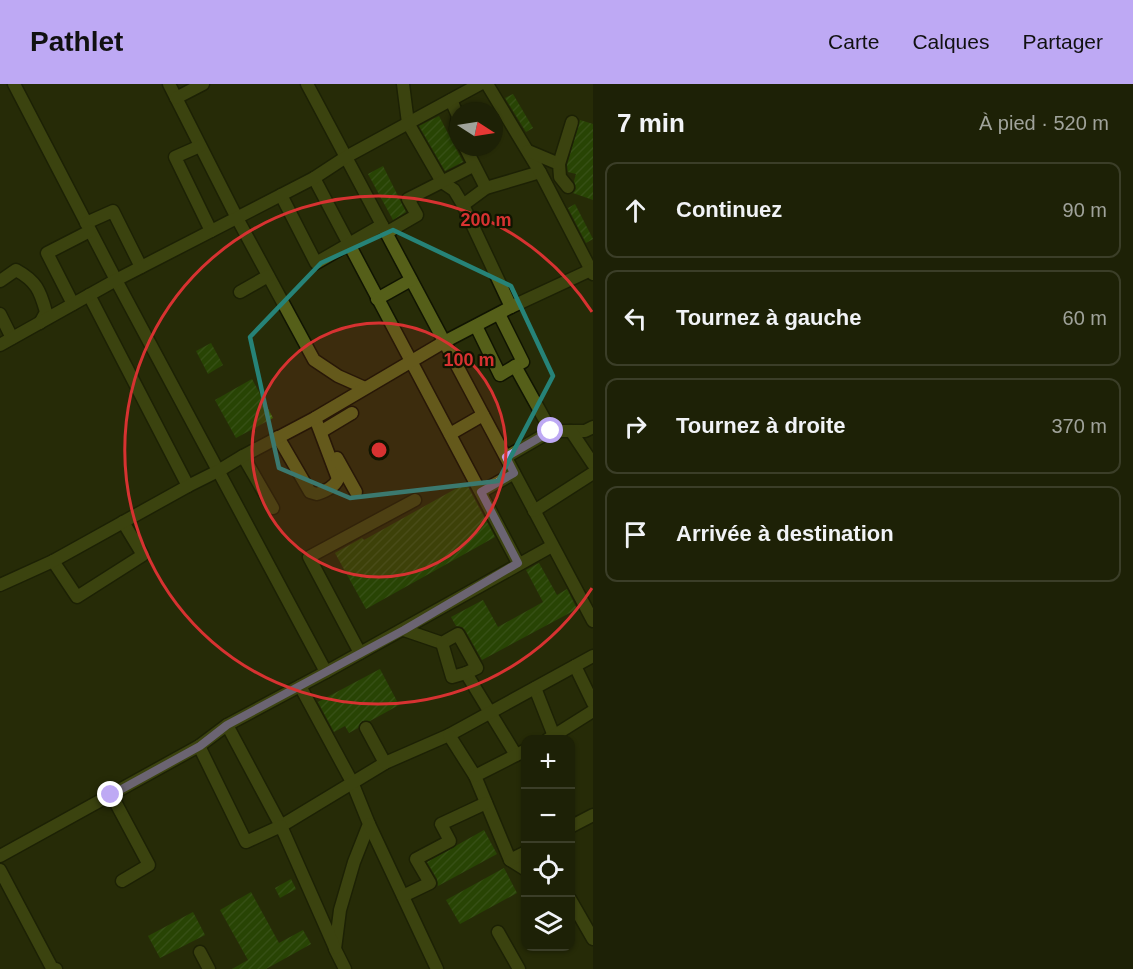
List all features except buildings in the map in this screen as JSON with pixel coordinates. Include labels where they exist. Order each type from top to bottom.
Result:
[{"type":"lane","points":[[15,84],[116,280],[220,470],[326,672]]},
{"type":"lane","points":[[169,84],[237,218],[314,360],[338,376],[365,388]]},
{"type":"lane","points":[[176,98],[203,84]]},
{"type":"lane","points":[[307,84],[593,621]]},
{"type":"lane","points":[[403,84],[408,123],[442,182],[454,190],[512,307]]},
{"type":"lane","points":[[0,345],[116,280],[314,178],[346,157],[480,84]]},
{"type":"lane","points":[[1,583],[53,561],[315,418],[444,342],[512,307],[592,271],[540,172],[487,84]]},
{"type":"lane","points":[[568,187],[560,177],[559,164],[572,122]]},
{"type":"lane","points":[[200,146],[175,157],[211,231]]},
{"type":"lane","points":[[528,151],[559,164]]},
{"type":"lane","points":[[469,156],[486,188]]},
{"type":"lane","points":[[281,195],[316,262],[348,244],[417,215],[408,199],[473,166]]},
{"type":"lane","points":[[463,206],[486,188],[540,172]]},
{"type":"lane","points":[[314,178],[518,563]]},
{"type":"lane","points":[[73,304],[47,253],[113,212],[141,267]]},
{"type":"lane","points":[[0,281],[16,270],[31,278],[41,295],[46,312],[40,322]]},
{"type":"lane","points":[[240,291],[268,276]]},
{"type":"lane","points":[[377,298],[411,280]]},
{"type":"lane","points":[[89,295],[188,486]]},
{"type":"lane","points":[[0,314],[12,338]]},
{"type":"lane","points":[[476,326],[500,375],[523,362],[499,314]]},
{"type":"lane","points":[[515,366],[551,431]]},
{"type":"lane","points":[[322,431],[352,413]]},
{"type":"lane","points":[[450,434],[483,415]]},
{"type":"lane","points":[[315,418],[356,492]]},
{"type":"lane","points":[[278,437],[310,492],[317,494],[326,490],[336,484],[338,479],[315,418]]},
{"type":"lane","points":[[506,457],[551,431],[585,431],[593,427]]},
{"type":"lane","points":[[571,431],[593,464]]},
{"type":"lane","points":[[243,456],[273,508]]},
{"type":"lane","points":[[534,511],[593,472]]},
{"type":"lane","points":[[481,492],[514,473]]},
{"type":"lane","points":[[360,653],[309,557],[415,500]]},
{"type":"lane","points":[[53,561],[77,597],[144,555],[123,522]]},
{"type":"lane","points":[[0,856],[200,746],[227,725],[404,630],[518,563],[552,546]]},
{"type":"lane","points":[[404,630],[442,643],[458,634],[477,668],[452,677],[442,643]]},
{"type":"lane","points":[[200,746],[246,842],[281,826],[385,763],[449,735],[593,657]]},
{"type":"lane","points":[[575,666],[593,703]]},
{"type":"lane","points":[[466,673],[490,712],[520,753],[475,776]]},
{"type":"lane","points":[[300,686],[352,782],[369,824],[437,969]]},
{"type":"lane","points":[[535,688],[549,735]]},
{"type":"lane","points":[[555,735],[593,711]]},
{"type":"lane","points":[[227,725],[281,826],[345,969]]},
{"type":"lane","points":[[366,728],[385,763]]},
{"type":"lane","points":[[449,735],[475,776],[510,860],[521,867]]},
{"type":"lane","points":[[111,795],[149,865],[122,881]]},
{"type":"lane","points":[[403,896],[430,883],[416,859],[450,842],[441,824],[486,803]]},
{"type":"lane","points":[[575,824],[593,815]]},
{"type":"lane","points":[[335,949],[340,910],[354,862],[369,824]]},
{"type":"lane","points":[[510,860],[521,854]]},
{"type":"lane","points":[[0,870],[52,968],[56,969]]},
{"type":"lane","points":[[575,908],[593,939]]},
{"type":"lane","points":[[498,932],[519,969]]},
{"type":"lane","points":[[200,952],[209,969]]},
{"type":"highlighted area","points":[[393,230],[511,286],[553,376],[498,481],[350,498],[279,468],[250,337],[321,263]]},
{"type":"route","points":[[111,795],[200,746],[227,725],[404,630],[518,563],[481,492],[514,473],[506,457],[551,431]]}]
